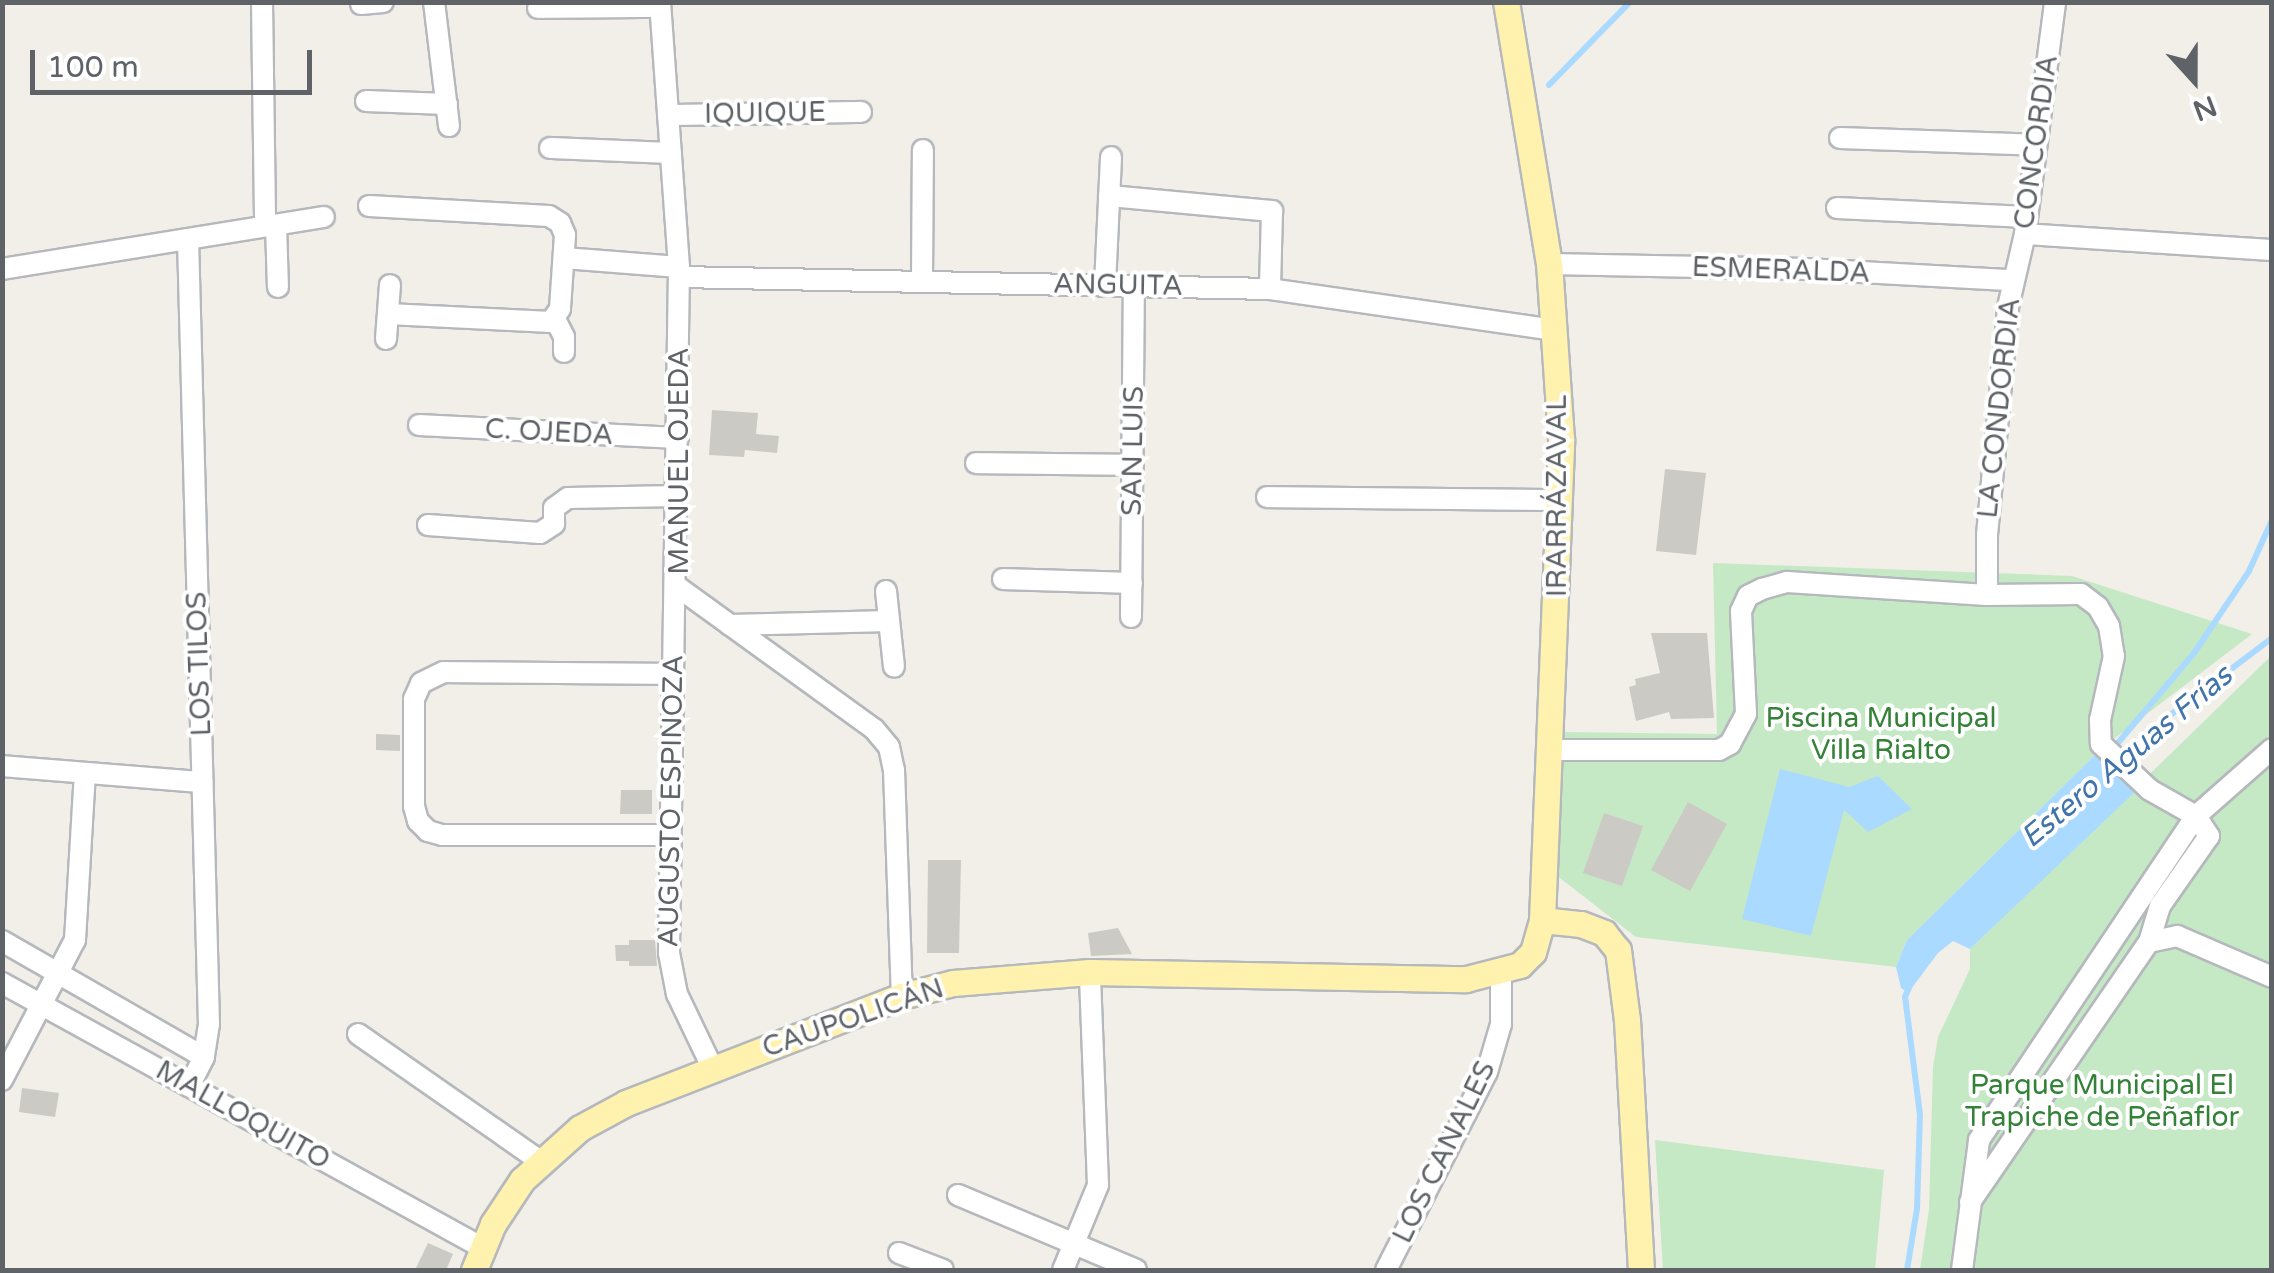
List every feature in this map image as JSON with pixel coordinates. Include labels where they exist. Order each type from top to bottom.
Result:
[{"type":"main road","name":"IRARRÁZAVAL","points":[[1501,972],[1520,965],[1532,952],[1542,920],[1560,500],[1549,264],[1506,2]]},
{"type":"main road","points":[[1542,920],[1581,924],[1604,932],[1618,950],[1627,1020],[1641,1270]]},
{"type":"main road","name":"CAUPOLICÁN","points":[[478,1259],[507,1202],[540,1161],[602,1114],[902,996],[953,983],[1090,972],[1433,980],[1501,972]]},
{"type":"street","points":[[262,2],[270,226],[278,288]]},
{"type":"street","points":[[361,4],[383,2]]},
{"type":"street","points":[[434,2],[450,126]]},
{"type":"street","name":"CONCORDIA","points":[[2012,280],[2026,225],[2055,2]]},
{"type":"street","points":[[538,8],[660,5]]},
{"type":"street","name":"MANUEL OJEDA","points":[[660,5],[679,272],[675,584],[874,729],[889,747],[894,770],[902,996]]},
{"type":"street","points":[[366,101],[447,104]]},
{"type":"street","name":"IQUIQUE","points":[[668,115],[861,112]]},
{"type":"street","points":[[1840,138],[2036,145]]},
{"type":"street","points":[[550,148],[672,153]]},
{"type":"street","points":[[922,280],[923,150]]},
{"type":"street","points":[[1106,285],[1111,157]]},
{"type":"street","points":[[1109,196],[1272,211],[1261,288]]},
{"type":"street","points":[[368,206],[548,216],[564,229],[555,319],[564,337],[564,352]]},
{"type":"street","points":[[1837,208],[2272,250]]},
{"type":"street","points":[[2,268],[324,217]]},
{"type":"street","name":"LOS TILOS","points":[[188,239],[209,1024],[204,1057],[190,1086]]},
{"type":"street","name":"ANGUITA","points":[[564,258],[679,272],[1261,288],[1555,330]]},
{"type":"street","name":"ESMERALDA","points":[[1549,264],[1806,269],[2012,280]]},
{"type":"street","name":"LA CONDORDIA","points":[[1987,595],[1987,535],[2012,280]]},
{"type":"street","points":[[386,340],[390,285]]},
{"type":"street","name":"SAN LUIS","points":[[1132,616],[1134,285]]},
{"type":"street","points":[[388,314],[543,324],[555,319]]},
{"type":"street","name":"C. OJEDA","points":[[420,426],[678,438]]},
{"type":"street","points":[[976,463],[1133,465]]},
{"type":"street","points":[[428,526],[540,534],[554,524],[554,508],[568,498],[676,496]]},
{"type":"street","points":[[1267,497],[1560,500]]},
{"type":"street","points":[[1003,579],[1132,583]]},
{"type":"street","points":[[1550,750],[1719,750],[1730,744],[1746,714],[1741,611],[1748,596],[1787,582],[1987,595],[2080,594],[2098,607],[2109,626],[2114,656],[2100,720],[2101,744],[2150,790],[2196,816],[2209,836],[2160,906],[2149,942],[1969,1204]]},
{"type":"street","name":"AUGUSTO ESPINOZA","points":[[675,584],[670,967],[677,994],[712,1068]]},
{"type":"street","points":[[886,591],[894,667]]},
{"type":"street","points":[[730,625],[889,621]]},
{"type":"street","points":[[670,834],[442,835],[428,831],[415,814],[414,699],[422,683],[444,672],[672,674]]},
{"type":"street","points":[[1962,1270],[1979,1140],[2196,816],[2272,749]]},
{"type":"street","points":[[2,766],[202,782]]},
{"type":"street","points":[[2,1080],[60,974],[76,930],[85,773]]},
{"type":"street","points":[[2149,942],[2178,936],[2272,977]]},
{"type":"street","name":"MALLOQUITO","points":[[2,942],[204,1057]]},
{"type":"street","points":[[1063,1270],[1098,1186],[1090,972]]},
{"type":"street","name":"LOS CANALES","points":[[1386,1270],[1486,1072],[1501,1024],[1501,972]]},
{"type":"street","name":"MALLOQUITO","points":[[2,983],[190,1086],[478,1259]]},
{"type":"street","points":[[358,1034],[540,1161]]},
{"type":"street","points":[[958,1195],[1136,1270]]},
{"type":"street","points":[[899,1253],[943,1270]]},
{"type":"green space","name":"Piscina Municipal Villa Rialto","points":[[1713,563],[2072,576],[2252,634],[2102,748],[1907,940],[1896,967],[1636,937],[1556,875],[1561,732],[1717,734]]},
{"type":"green space","name":"Parque Municipal El Trapiche de Peñaflor","points":[[2271,656],[2271,1270],[1920,1270],[1929,1210],[1933,1067],[1938,1037],[1970,969],[1970,949]]},
{"type":"green space","points":[[1655,1140],[1884,1170],[1875,1270],[1663,1270]]},
{"type":"water","points":[[2102,748],[2141,786],[1970,949],[1953,941],[1938,953],[1908,993],[1901,988],[1896,967],[1907,940]]},
{"type":"water","points":[[1780,769],[1849,787],[1878,776],[1912,809],[1868,832],[1844,810],[1811,936],[1742,919]]},
{"type":"building","points":[[712,410],[758,413],[756,434],[779,436],[777,453],[745,450],[744,457],[709,455]]},
{"type":"building","points":[[1665,469],[1706,473],[1696,555],[1656,551]]},
{"type":"building","points":[[1651,633],[1707,633],[1714,718],[1671,719],[1669,712],[1636,721],[1629,687],[1636,685],[1635,679],[1660,673]]},
{"type":"building","points":[[376,734],[400,735],[400,751],[376,750]]},
{"type":"building","points":[[621,790],[652,790],[652,814],[620,814]]},
{"type":"building","points":[[1688,802],[1727,824],[1690,891],[1651,870]]},
{"type":"building","points":[[1604,813],[1643,826],[1622,886],[1583,873]]},
{"type":"building","points":[[928,860],[961,860],[959,953],[927,953]]},
{"type":"building","points":[[1118,928],[1132,954],[1091,956],[1088,933]]},
{"type":"building","points":[[629,940],[655,940],[657,966],[629,966],[629,961],[616,961],[615,945],[629,945]]},
{"type":"building","points":[[22,1088],[59,1093],[55,1117],[19,1112]]},
{"type":"building","points":[[428,1243],[453,1254],[446,1270],[415,1270]]},
{"type":"waterway","points":[[1549,85],[1630,2]]},
{"type":"waterway","points":[[2111,751],[2194,653],[2249,571],[2272,520]]},
{"type":"waterway","name":"Estero Aguas Frías","points":[[2121,760],[2169,716],[2272,638]]},
{"type":"waterway","name":"Estero Aguas Frías","points":[[1907,1270],[1917,1209],[1920,1115],[1905,997],[1910,985]]}]
